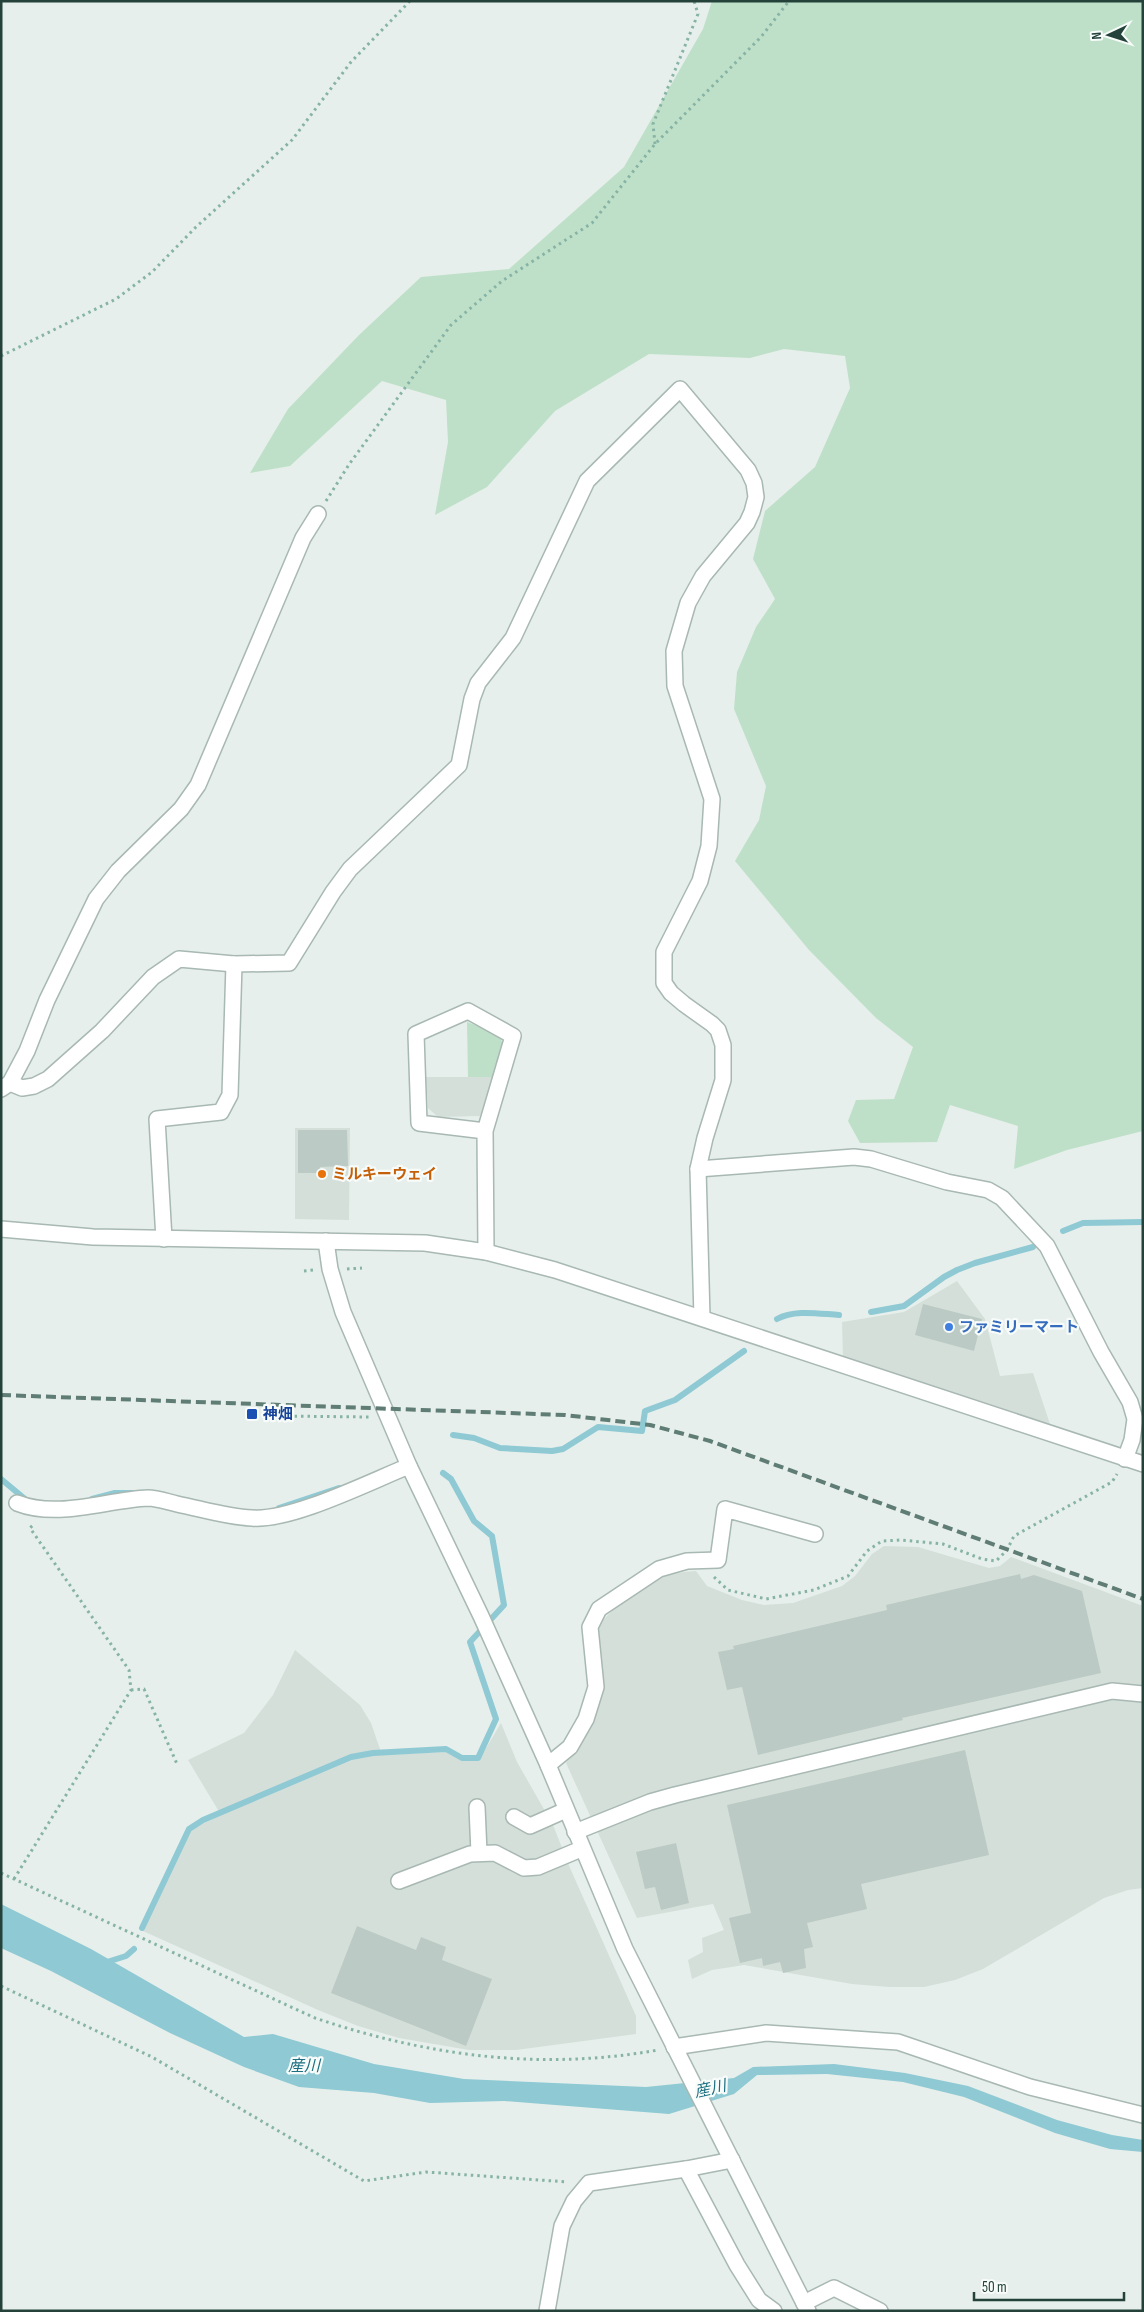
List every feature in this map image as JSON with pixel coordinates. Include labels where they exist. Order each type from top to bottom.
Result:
[{"type":"street","points":[[318,514],[303,538],[198,786],[181,809],[118,871],[96,898],[47,1000],[27,1051],[6,1086],[22,1088],[34,1086],[48,1079],[102,1031],[153,977],[180,959],[234,964],[288,963],[333,892],[350,869],[459,765],[472,699],[478,683],[513,638],[587,481],[680,389],[748,470],[754,483],[756,497],[747,523],[703,576],[688,603],[674,651],[674,686],[712,799],[709,846],[700,881],[664,952],[664,982],[671,992],[684,1004],[718,1030],[723,1044],[723,1080],[705,1138],[698,1169],[702,1318]]},
{"type":"street","points":[[164,1238],[157,1119],[221,1112],[230,1095],[234,964]]},
{"type":"street","points":[[484,1131],[419,1123],[416,1034],[468,1011],[513,1036],[484,1131],[486,1252]]},
{"type":"street","points":[[698,1169],[854,1158],[871,1159],[947,1182],[988,1190],[1002,1198],[1047,1246],[1101,1352],[1130,1402],[1135,1419],[1132,1440],[1125,1459]]},
{"type":"street","points":[[1,1229],[92,1237],[424,1243],[486,1252],[524,1260],[1143,1464]]},
{"type":"street","points":[[326,1242],[330,1270],[342,1312],[409,1466],[481,1616],[548,1765],[581,1849],[624,1949],[806,2307],[834,2288],[880,2311]]},
{"type":"street","points":[[17,1503],[32,1509],[48,1510],[117,1500],[151,1498],[228,1515],[270,1518],[337,1495],[409,1466]]},
{"type":"street","points":[[548,1765],[570,1747],[586,1719],[596,1687],[590,1628],[599,1609],[660,1569],[686,1561],[718,1560],[726,1509],[815,1534]]},
{"type":"street","points":[[575,1832],[650,1802],[685,1792],[1112,1690],[1143,1694]]},
{"type":"street","points":[[477,1808],[479,1852]]},
{"type":"street","points":[[514,1817],[530,1826],[566,1810]]},
{"type":"street","points":[[399,1881],[479,1852],[495,1853],[524,1868],[538,1867],[581,1849]]},
{"type":"street","points":[[676,2052],[766,2033],[898,2042],[1030,2087],[1143,2115]]},
{"type":"street","points":[[547,2311],[562,2226],[574,2201],[589,2183],[686,2169],[730,2156]]},
{"type":"street","points":[[686,2169],[737,2264],[759,2300],[774,2311]]},
{"type":"path","points":[[1,356],[116,299],[152,272],[196,227],[292,140],[351,62],[410,1]]},
{"type":"path","points":[[655,144],[653,124],[698,14],[694,1]]},
{"type":"path","points":[[318,514],[350,463],[451,325],[502,281],[592,223],[655,144],[761,38],[788,1]]},
{"type":"path","points":[[275,1416],[369,1416]]},
{"type":"path","points":[[698,1560],[728,1590],[766,1599],[814,1590],[848,1576],[867,1551],[882,1541],[901,1540],[943,1544],[982,1559],[996,1561],[1007,1550],[1014,1536],[1112,1482],[1125,1459]]},
{"type":"path","points":[[14,1879],[131,1690],[130,1670],[30,1528],[38,1522]]},
{"type":"path","points":[[131,1690],[144,1689],[177,1764]]},
{"type":"path","points":[[1,1873],[315,2018],[397,2042],[436,2051],[494,2057],[580,2060],[676,2052]]},
{"type":"path","points":[[1,1986],[152,2058],[364,2181],[426,2172],[589,2183]]},
{"type":"shaded area","points":[[426,1077],[493,1077],[480,1116],[438,1117],[428,1108]]},
{"type":"shaded area","name":"ミルキーウェイ","points":[[295,1128],[350,1128],[349,1220],[295,1219]]},
{"type":"shaded area","points":[[957,1281],[985,1319],[1000,1376],[1033,1373],[1050,1424],[843,1358],[842,1322],[904,1312]]},
{"type":"shaded area","points":[[884,1546],[918,1547],[989,1568],[1000,1566],[1011,1557],[1143,1606],[1143,1888],[1128,1890],[1104,1898],[983,1969],[955,1980],[924,1987],[852,1984],[744,1965],[712,1970],[692,1979],[688,1960],[703,1952],[702,1938],[724,1930],[713,1904],[637,1918],[566,1763],[581,1740],[598,1645],[598,1630],[601,1622],[627,1596],[652,1580],[669,1574],[685,1572],[696,1571],[707,1586],[742,1600],[764,1605],[793,1603],[842,1586],[855,1576],[872,1554]]},
{"type":"shaded area","points":[[295,1650],[360,1705],[371,1723],[382,1755],[446,1752],[460,1760],[479,1760],[501,1723],[517,1762],[553,1825],[570,1868],[636,2016],[636,2034],[516,2050],[469,2050],[399,2038],[358,2026],[318,2010],[143,1931],[193,1828],[221,1815],[188,1760],[244,1733],[273,1695]]},
{"type":"green space","points":[[712,1],[1143,1],[1143,1131],[1067,1150],[1014,1169],[1018,1126],[950,1105],[937,1142],[860,1143],[848,1121],[856,1100],[894,1099],[913,1047],[876,1018],[809,950],[735,861],[759,820],[766,786],[734,709],[737,672],[756,627],[775,599],[753,559],[765,511],[815,467],[850,388],[845,356],[784,349],[750,358],[649,354],[555,411],[487,487],[435,515],[448,442],[446,400],[382,381],[290,466],[250,473],[288,409],[359,335],[421,277],[509,269],[624,167],[703,29]]},
{"type":"green space","points":[[467,1022],[499,1034],[504,1047],[493,1077],[468,1077]]},
{"type":"water","name":"産川","points":[[1,1904],[91,1949],[244,2037],[273,2034],[374,2064],[464,2079],[646,2087],[734,2078],[753,2067],[834,2064],[905,2073],[968,2086],[1057,2120],[1112,2135],[1143,2140],[1143,2152],[1110,2149],[1055,2133],[964,2097],[903,2082],[827,2074],[757,2075],[734,2094],[669,2114],[504,2101],[430,2103],[374,2093],[299,2087],[244,2067],[170,2033],[51,1971],[1,1948]]},
{"type":"building","points":[[298,1130],[347,1130],[348,1166],[320,1167],[321,1173],[298,1173]]},
{"type":"building","name":"ファミリーマート","points":[[923,1304],[982,1319],[974,1351],[915,1335]]},
{"type":"building","points":[[1020,1574],[1021,1579],[1034,1575],[1082,1591],[1101,1673],[902,1718],[903,1720],[758,1755],[742,1687],[727,1690],[718,1652],[734,1649],[733,1646],[887,1610],[886,1605]]},
{"type":"building","points":[[965,1750],[989,1855],[861,1884],[867,1909],[807,1923],[813,1947],[804,1949],[806,1968],[783,1973],[780,1962],[763,1966],[762,1958],[740,1963],[729,1918],[751,1913],[727,1805]]},
{"type":"building","points":[[676,1843],[689,1903],[661,1910],[655,1887],[645,1889],[636,1852]]},
{"type":"building","points":[[357,1926],[416,1950],[421,1937],[446,1947],[442,1960],[492,1979],[466,2046],[331,1993]]},
{"type":"waterway","points":[[1063,1231],[1083,1223],[1143,1222]]},
{"type":"waterway","points":[[871,1312],[904,1306],[944,1277],[957,1270],[1033,1247]]},
{"type":"waterway","points":[[777,1319],[800,1313],[839,1315]]},
{"type":"waterway","points":[[453,1435],[474,1438],[500,1448],[552,1451],[563,1449],[598,1427],[642,1431],[645,1411],[675,1400],[744,1351]]},
{"type":"waterway","points":[[142,1928],[189,1829],[203,1820],[351,1757],[373,1753],[446,1749],[462,1758],[478,1758],[496,1719],[470,1642],[504,1605],[492,1536],[474,1521],[451,1479],[443,1473]]},
{"type":"waterway","points":[[1,1479],[25,1499]]},
{"type":"waterway","points":[[279,1508],[339,1488]]},
{"type":"waterway","points":[[92,1499],[115,1493],[132,1493]]},
{"type":"waterway","points":[[104,1963],[126,1956],[134,1949]]},
{"type":"railway","points":[[1,1395],[565,1415],[650,1425],[710,1441],[1143,1599]]},
{"type":"place","name":"ミルキーウェイ","points":[[322,1174]]},
{"type":"place","name":"ファミリーマート","points":[[949,1327]]},
{"type":"place","name":"神畑","points":[[252,1414]]}]
